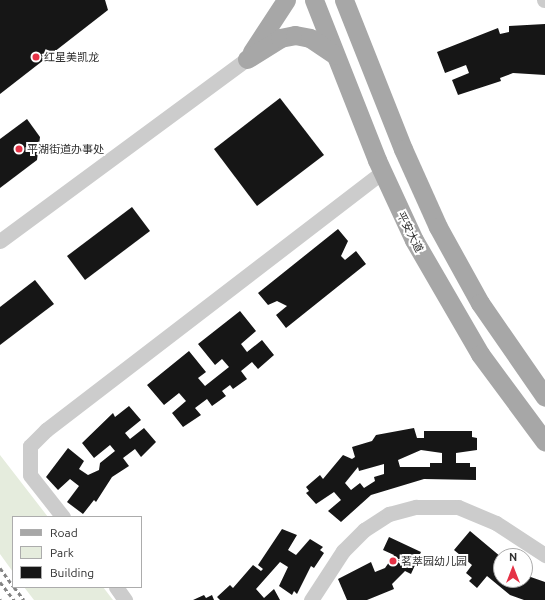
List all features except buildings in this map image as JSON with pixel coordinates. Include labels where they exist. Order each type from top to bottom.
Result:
[{"type":"main road","points":[[247,59],[286,0]]},
{"type":"main road","name":"平安大道","points":[[314,0],[382,172],[414,240],[456,317],[545,442]]},
{"type":"main road","points":[[344,0],[403,149],[438,228],[480,303],[545,397]]},
{"type":"main road","points":[[247,59],[280,38],[295,35],[310,38],[335,55]]},
{"type":"street","points":[[0,241],[247,59]]},
{"type":"street","points":[[62,516],[30,475],[30,446],[46,430],[382,172]]},
{"type":"street","points":[[311,600],[343,551],[364,530],[390,514],[416,507],[458,507],[496,522],[545,555]]},
{"type":"street","points":[[117,588],[125,600]]},
{"type":"green space","points":[[0,455],[47,516],[12,516],[12,571],[0,554]]},
{"type":"green space","points":[[25,588],[104,588],[113,600],[34,600]]},
{"type":"railway","points":[[0,568],[12,585]]},
{"type":"railway","points":[[0,582],[14,600]]},
{"type":"railway","points":[[15,588],[24,600]]},
{"type":"place","name":"红星美凯龙","points":[[36,57]]},
{"type":"place","name":"平湖街道办事处","points":[[19,149]]},
{"type":"place","name":"茗萃园幼儿园","points":[[393,561]]}]
